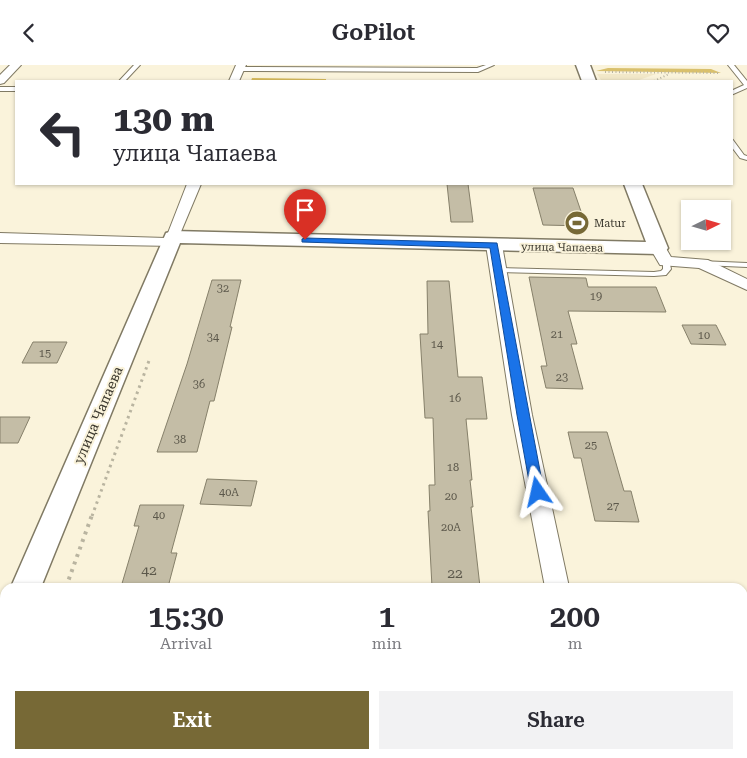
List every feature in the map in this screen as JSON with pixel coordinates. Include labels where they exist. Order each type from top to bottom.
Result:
[{"type":"street","points":[[0,81],[16,65]]},
{"type":"street","points":[[234,80],[240,67]]},
{"type":"street","points":[[172,240],[194,185]]},
{"type":"street","points":[[633,185],[662,255],[702,263],[747,285]]},
{"type":"street","name":"улица Чапаева","points":[[0,238],[494,245],[662,255]]},
{"type":"street","name":"улица Чапаева","points":[[28,583],[172,240]]},
{"type":"street","points":[[494,245],[522,415],[556,583]]},
{"type":"lane","points":[[123,80],[137,65]]},
{"type":"lane","points":[[240,67],[367,67],[478,70],[491,65]]},
{"type":"lane","points":[[731,65],[747,85],[733,92]]},
{"type":"lane","points":[[0,89],[15,89]]},
{"type":"lane","points":[[733,144],[742,157],[747,159]]},
{"type":"lane","points":[[498,270],[654,274],[663,273],[666,269],[662,255]]},
{"type":"lane","points":[[702,263],[747,265]]},
{"type":"path","points":[[591,71],[738,73]]},
{"type":"path","points":[[656,80],[672,73]]},
{"type":"path","points":[[67,583],[151,354]]},
{"type":"shaded area","points":[[608,68],[711,69],[721,73],[596,71]]},
{"type":"shaded area","points":[[597,74],[656,74],[639,80],[601,80]]},
{"type":"shaded area","points":[[252,78],[326,79],[326,80],[251,80]]},
{"type":"building","points":[[447,185],[468,185],[473,222],[451,222]]},
{"type":"building","points":[[533,188],[573,188],[586,226],[543,225]]},
{"type":"building","points":[[529,277],[586,278],[588,287],[656,287],[666,312],[568,311],[577,344],[571,344],[583,389],[546,388],[541,366],[547,366]]},
{"type":"building","points":[[212,280],[241,280],[214,401],[210,401],[197,452],[157,452],[187,364]]},
{"type":"building","points":[[427,281],[449,281],[458,377],[482,377],[487,419],[466,419],[472,480],[470,480],[473,507],[471,507],[480,583],[432,583],[428,511],[430,511],[429,485],[435,485],[433,418],[425,418],[420,334],[428,334]]},
{"type":"building","points":[[682,325],[716,325],[726,345],[691,344]]},
{"type":"building","points":[[33,342],[67,342],[57,363],[22,363]]},
{"type":"building","points":[[0,417],[30,417],[18,443],[0,443]]},
{"type":"building","points":[[568,432],[607,432],[624,491],[631,491],[639,522],[595,521],[581,458],[574,458]]},
{"type":"building","points":[[207,479],[257,481],[251,506],[200,504]]},
{"type":"building","points":[[140,505],[184,505],[171,553],[177,553],[169,583],[122,583],[139,526],[134,526]]},
{"type":"place","name":"Matur","points":[[577,223]]},
{"type":"route","points":[[305,240],[494,245],[522,415],[538,492]]}]
